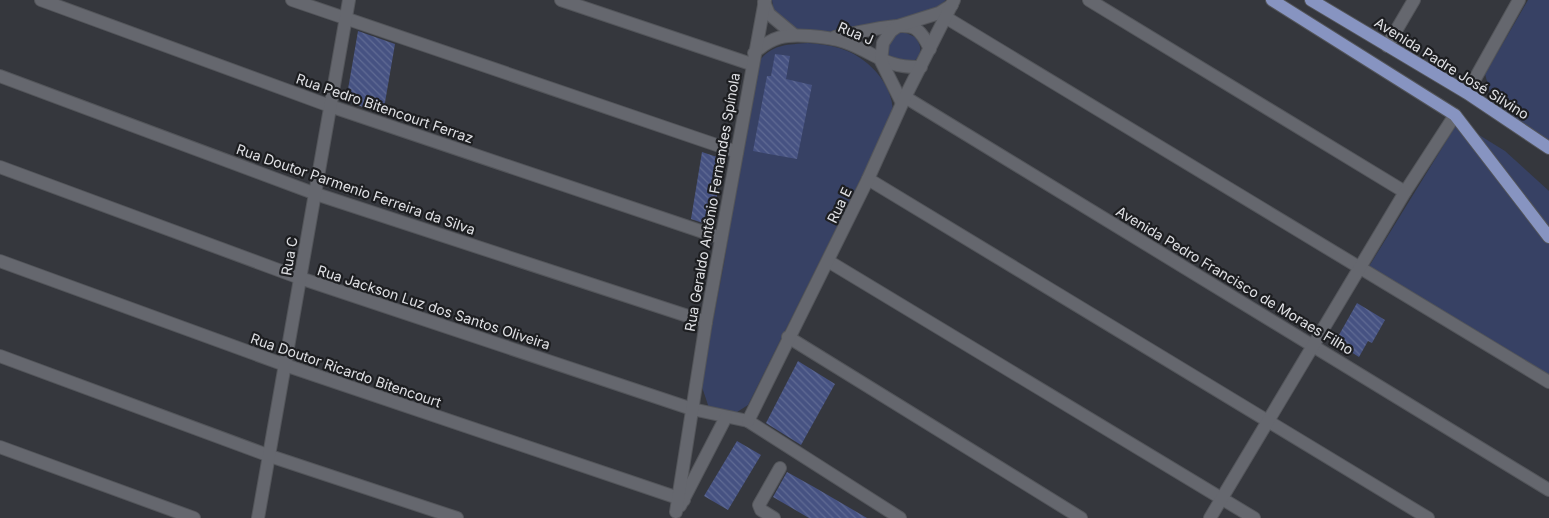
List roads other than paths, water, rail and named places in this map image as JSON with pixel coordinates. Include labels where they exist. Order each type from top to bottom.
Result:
[{"type":"main road","points":[[1272,0],[1455,115],[1546,230]]},
{"type":"main road","name":"Avenida Padre José Silvino","points":[[1312,0],[1467,93],[1549,148]]},
{"type":"street","name":"Rua Pedro Bitencourt Ferraz","points":[[41,0],[330,106],[721,238]]},
{"type":"street","points":[[292,0],[345,20],[737,152]]},
{"type":"street","name":"Rua C","points":[[258,518],[316,194],[348,0]]},
{"type":"street","points":[[561,0],[753,58]]},
{"type":"street","points":[[1089,0],[1405,192]]},
{"type":"street","points":[[1387,46],[1414,0]]},
{"type":"street","points":[[1467,93],[1520,0]]},
{"type":"street","points":[[764,1],[769,14],[793,34]]},
{"type":"street","name":"Rua Geraldo Antônio Fernandes Spínola","points":[[680,499],[706,322],[764,1]]},
{"type":"street","points":[[830,37],[898,26],[939,13],[953,2]]},
{"type":"street","name":"Rua E","points":[[748,421],[788,337],[828,261],[904,100],[953,2]]},
{"type":"street","points":[[945,17],[1359,269],[1549,382]]},
{"type":"street","points":[[904,100],[881,61],[883,43],[890,31],[898,26],[915,28],[930,48]]},
{"type":"street","name":"Rua J","points":[[753,58],[774,37],[793,34],[830,37],[854,46],[881,61],[897,66],[921,67]]},
{"type":"street","name":"Rua Doutor Parmenio Ferreira da Silva","points":[[0,76],[316,194],[706,322]]},
{"type":"street","name":"Avenida Pedro Francisco de Moraes Filho","points":[[904,100],[1314,345],[1549,490]]},
{"type":"street","points":[[1210,518],[1405,192],[1455,115]]},
{"type":"street","name":"Rua Jackson Luz dos Santos Oliveira","points":[[0,167],[300,278],[692,409],[748,421]]},
{"type":"street","points":[[868,179],[1428,518]]},
{"type":"street","name":"Rua Doutor Ricardo Bitencourt","points":[[0,261],[284,366],[680,499]]},
{"type":"street","points":[[828,261],[1254,518]]},
{"type":"street","points":[[788,337],[1081,518]]},
{"type":"street","points":[[0,356],[270,456],[457,518]]},
{"type":"street","points":[[674,515],[680,499],[726,417]]},
{"type":"street","points":[[748,421],[900,518]]},
{"type":"street","points":[[0,447],[194,518]]},
{"type":"street","points":[[774,518],[761,510],[759,505],[780,468]]}]
